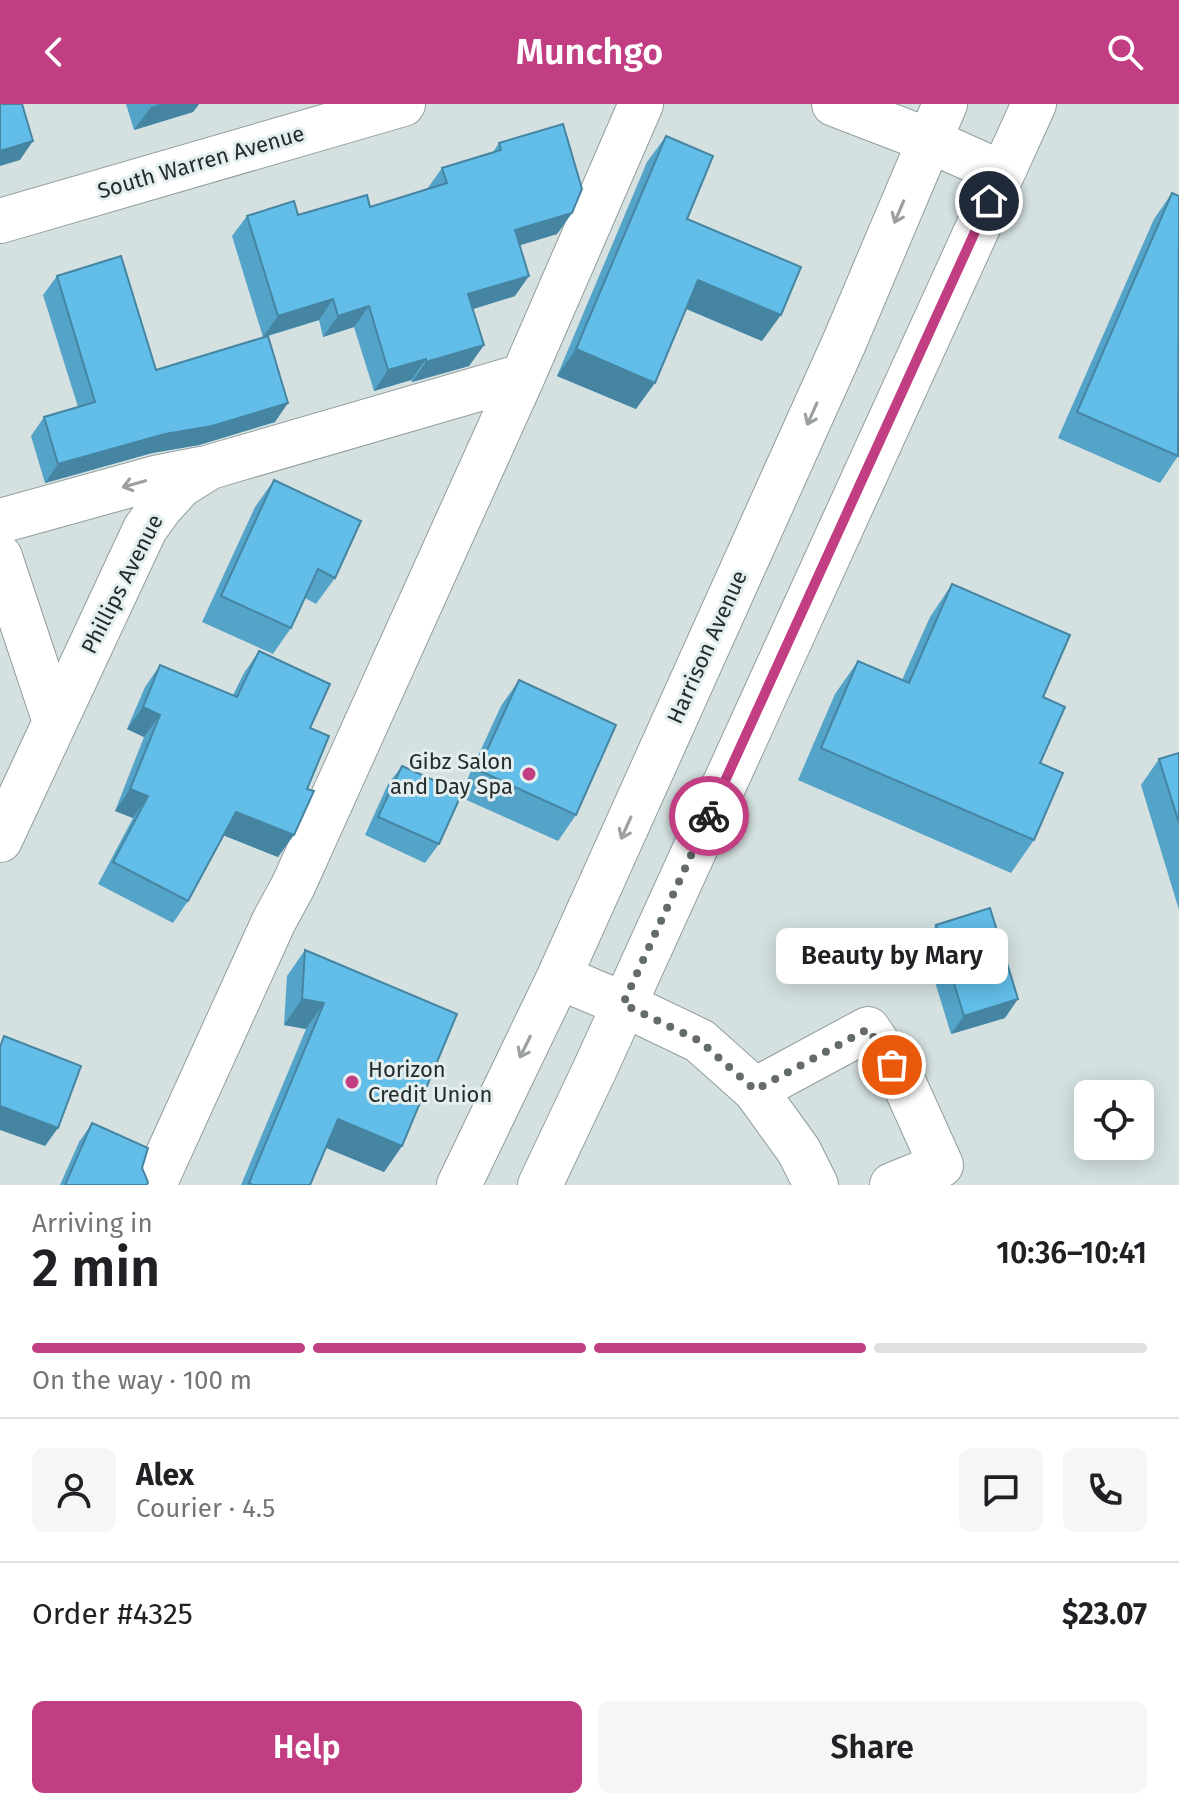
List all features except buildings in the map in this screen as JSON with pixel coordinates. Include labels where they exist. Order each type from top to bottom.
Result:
[{"type":"main road","name":"South Warren Avenue","points":[[0,221],[307,118],[403,104]]},
{"type":"main road","points":[[154,1185],[523,376],[641,104]]},
{"type":"main road","points":[[834,104],[937,122],[1002,173]]},
{"type":"main road","points":[[540,1185],[1034,104]]},
{"type":"main road","name":"Harrison Avenue","points":[[459,1185],[559,977],[844,343],[937,122]]},
{"type":"main road","name":"Phillips Avenue","points":[[5,821],[145,529],[181,485],[210,467],[523,376]]},
{"type":"main road","points":[[0,521],[159,477],[210,467]]},
{"type":"main road","points":[[0,557],[55,722]]},
{"type":"main road","points":[[559,977],[700,1041],[755,1090],[799,1151],[816,1185]]},
{"type":"main road","points":[[755,1090],[868,1029],[904,1083],[941,1165],[892,1185]]},
{"type":"way so far","points":[[709,816],[623,1004],[700,1041],[755,1090],[868,1029],[892,1065]]},
{"type":"place","name":"Gibz Salon and Day Spa","points":[[529,774]]},
{"type":"place","name":"Beauty by Mary","points":[[892,1065]]},
{"type":"place","name":"Horizon Credit Union","points":[[352,1082]]},
{"type":"route","points":[[709,816],[989,201]]}]
